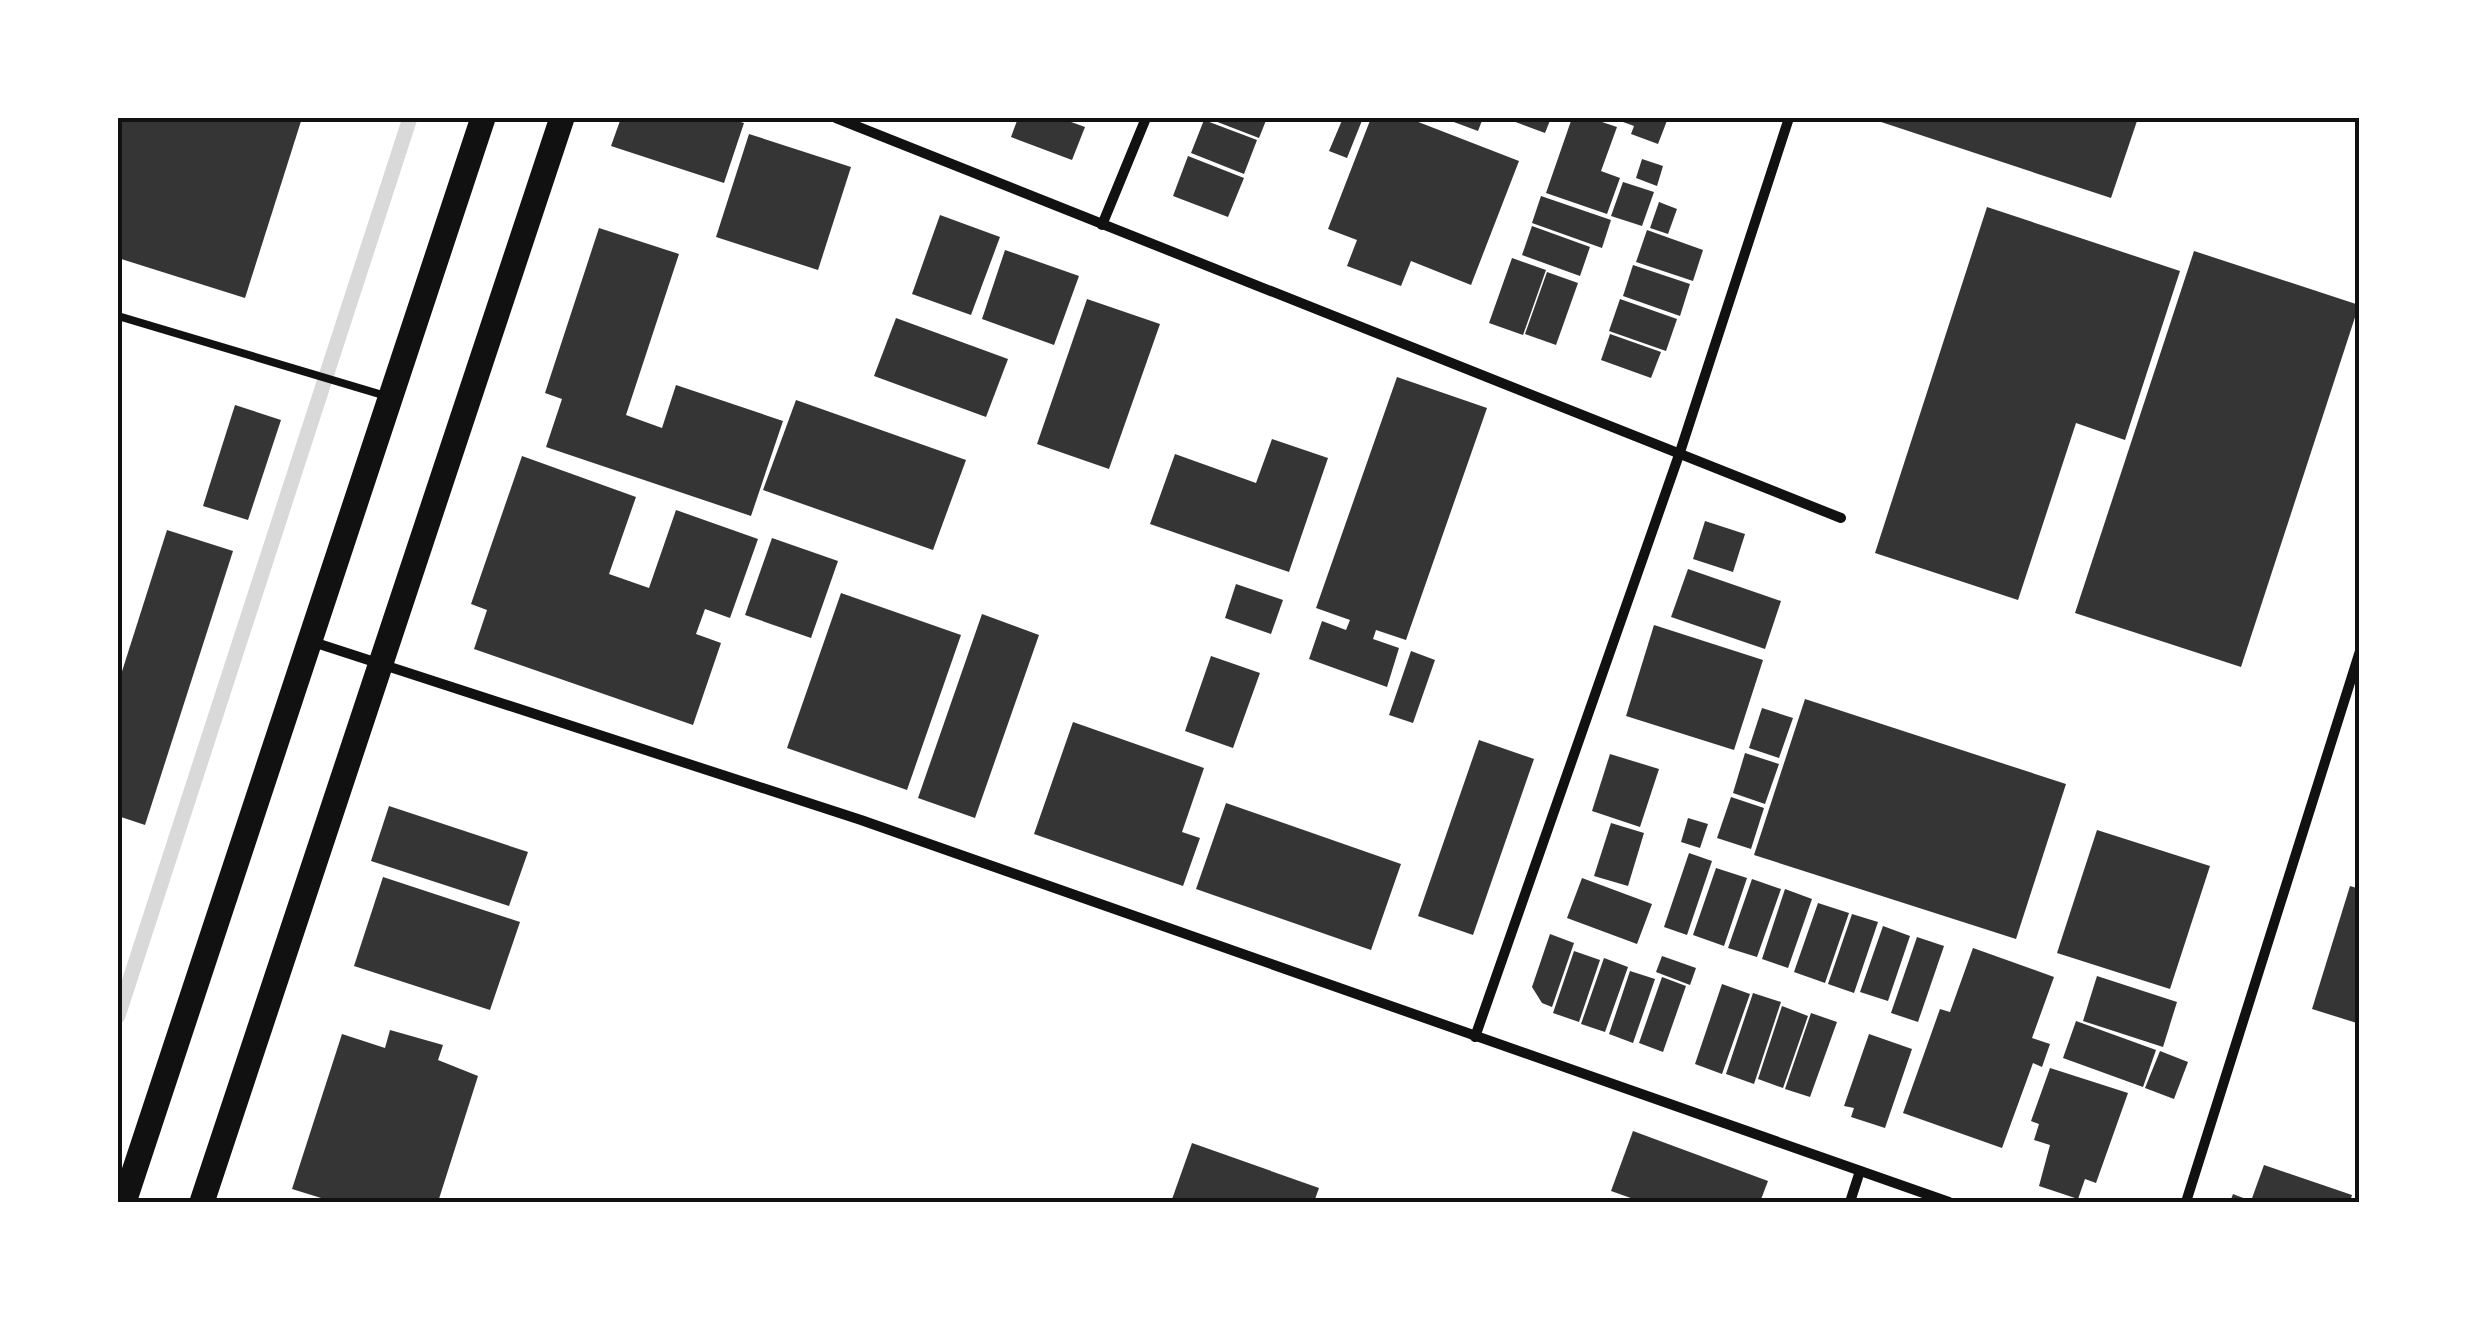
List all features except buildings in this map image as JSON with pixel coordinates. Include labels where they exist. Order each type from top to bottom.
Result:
[{"type":"main road","points":[[124,1202],[484,118]]},
{"type":"main road","points":[[202,1202],[562,118]]},
{"type":"street","points":[[836,118],[1841,518]]},
{"type":"street","points":[[1102,226],[1146,118]]},
{"type":"street","points":[[1475,1036],[1680,452],[1790,118]]},
{"type":"street","points":[[310,641],[861,820],[1949,1202]]},
{"type":"street","points":[[2186,1202],[2360,651]]},
{"type":"street","points":[[1850,1202],[1860,1171]]},
{"type":"lane","points":[[118,316],[390,397]]},
{"type":"waterway","points":[[118,1016],[410,118]]}]
